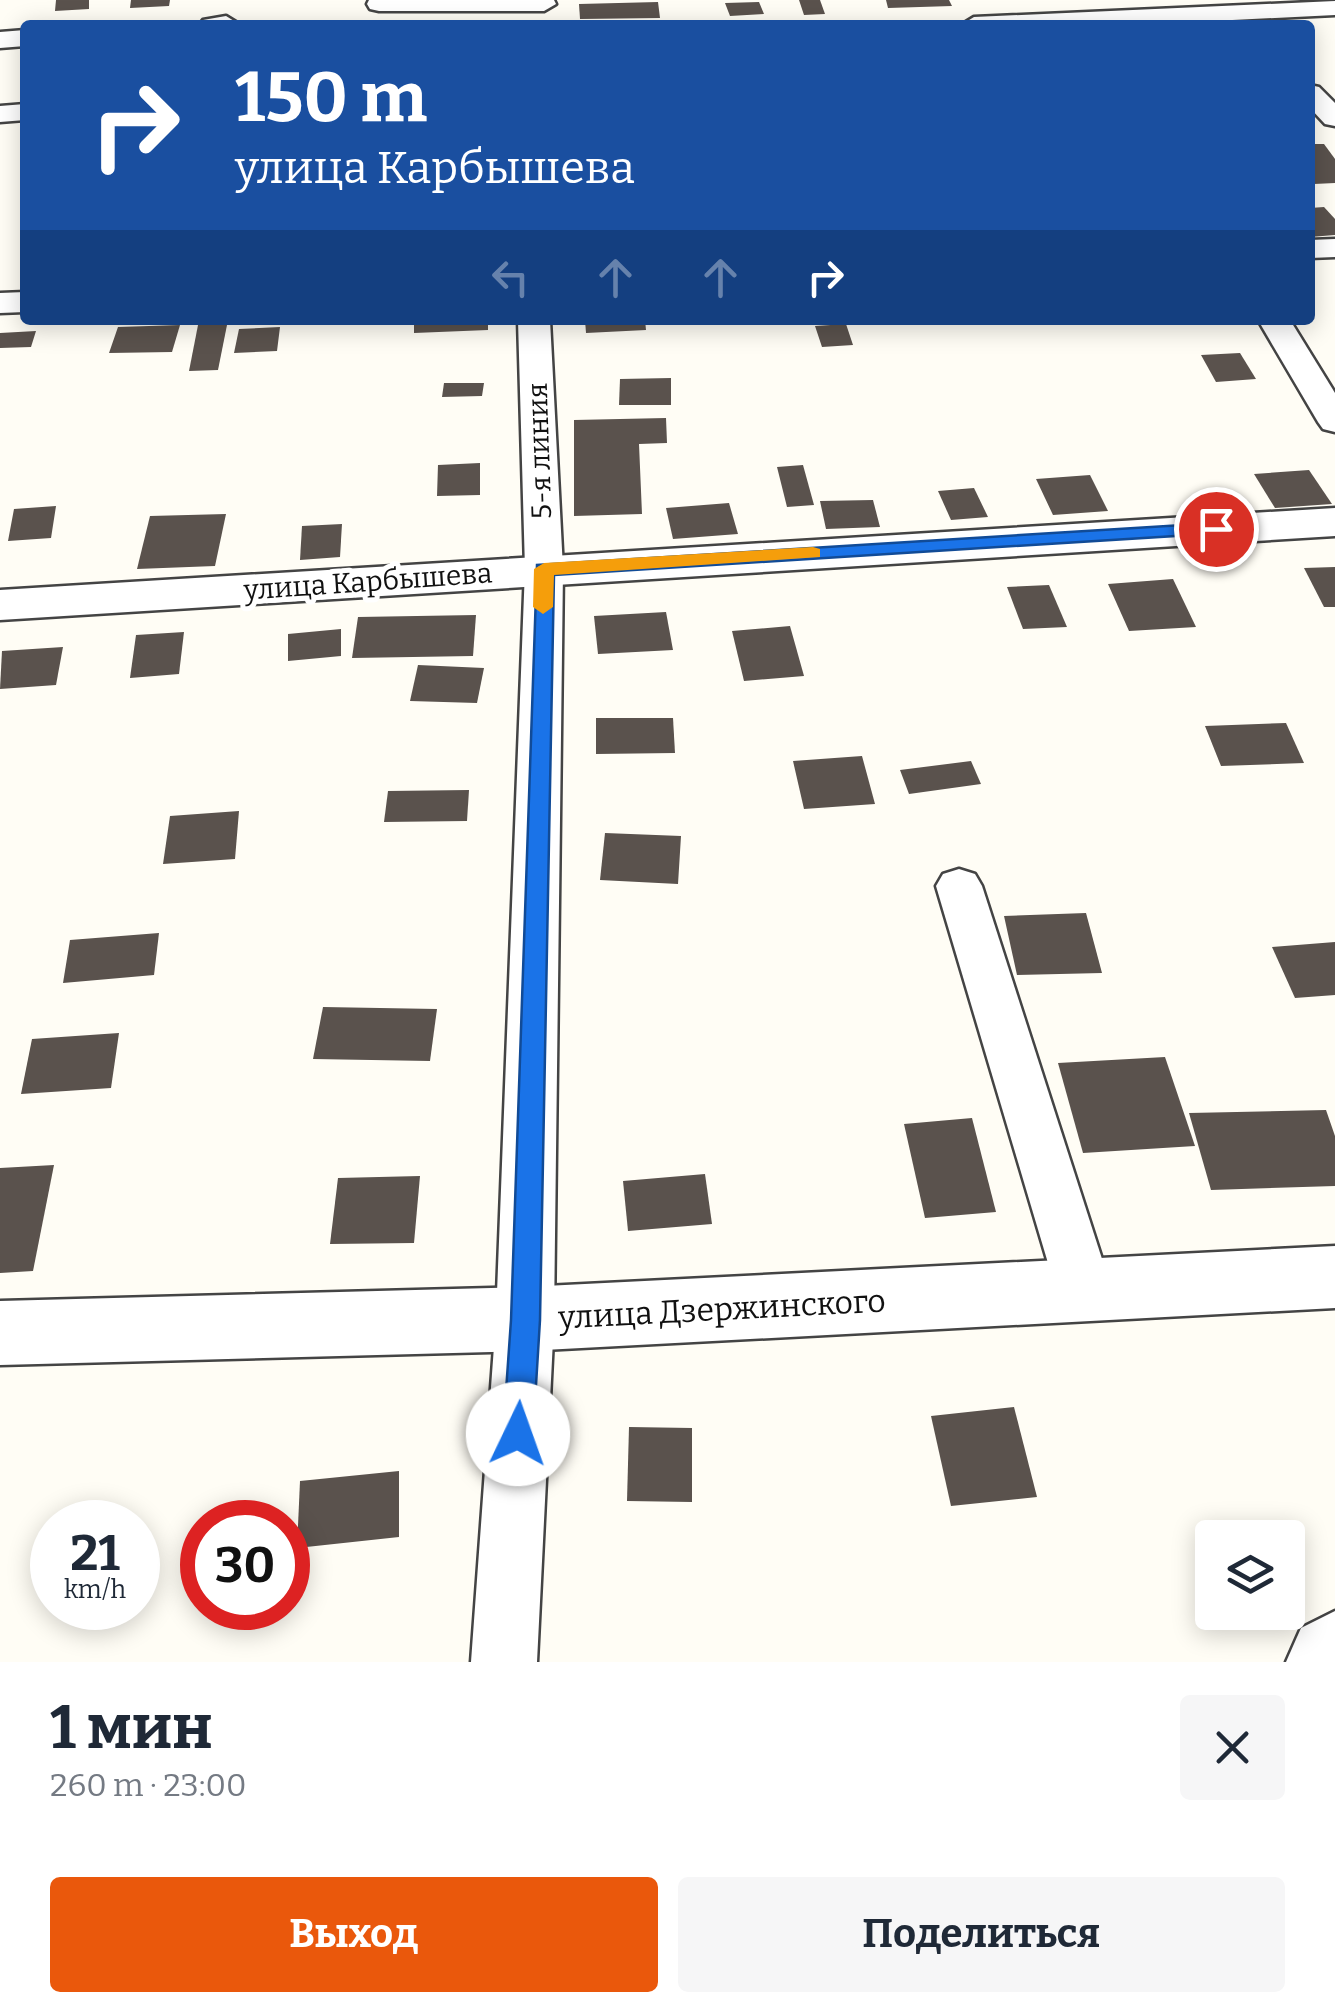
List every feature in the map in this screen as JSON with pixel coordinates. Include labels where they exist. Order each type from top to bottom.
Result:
[{"type":"street","points":[[379,4],[544,10]]},
{"type":"street","points":[[1020,20],[1335,8]]},
{"type":"street","points":[[1315,98],[1335,118]]},
{"type":"street","name":"5-я линия","points":[[504,1662],[525,1320],[544,569],[534,325]]},
{"type":"street","points":[[1277,325],[1335,422]]},
{"type":"street","name":"улица Карбышева","points":[[0,605],[1335,522]]},
{"type":"street","points":[[959,886],[1084,1290]]},
{"type":"street","name":"улица Дзержинского","points":[[0,1333],[525,1320],[1335,1277]]},
{"type":"street","points":[[1319,1662],[1324,1651],[1335,1644]]},
{"type":"building","points":[[56,0],[89,0],[89,9],[55,11]]},
{"type":"building","points":[[131,0],[170,0],[169,6],[130,8]]},
{"type":"building","points":[[799,0],[820,0],[825,14],[804,15]]},
{"type":"building","points":[[886,0],[949,0],[952,6],[888,8]]},
{"type":"building","points":[[658,2],[660,18],[580,19],[579,4]]},
{"type":"building","points":[[759,2],[764,14],[730,16],[725,3]]},
{"type":"building","points":[[1315,144],[1324,144],[1335,159],[1335,183],[1315,184]]},
{"type":"building","points":[[1324,207],[1335,219],[1335,235],[1315,237],[1315,208]]},
{"type":"building","points":[[180,325],[172,352],[109,353],[118,327]]},
{"type":"building","points":[[198,325],[227,325],[218,370],[189,371]]},
{"type":"building","points":[[414,325],[488,325],[488,330],[414,333]]},
{"type":"building","points":[[585,325],[646,325],[646,330],[586,333]]},
{"type":"building","points":[[846,325],[853,345],[822,347],[815,326]]},
{"type":"building","points":[[280,327],[277,351],[234,353],[239,329]]},
{"type":"building","points":[[36,331],[31,347],[0,348],[0,333]]},
{"type":"building","points":[[1240,353],[1256,379],[1216,382],[1201,355]]},
{"type":"building","points":[[671,378],[671,405],[619,405],[620,379]]},
{"type":"building","points":[[444,383],[484,383],[482,396],[442,397]]},
{"type":"building","points":[[666,418],[667,443],[639,444],[642,514],[574,516],[574,420]]},
{"type":"building","points":[[480,463],[480,495],[437,496],[438,465]]},
{"type":"building","points":[[803,465],[814,505],[787,507],[777,467]]},
{"type":"building","points":[[1309,470],[1332,504],[1275,508],[1254,474]]},
{"type":"building","points":[[1090,475],[1108,511],[1053,515],[1036,479]]},
{"type":"building","points":[[974,488],[988,517],[951,520],[938,491]]},
{"type":"building","points":[[873,500],[880,527],[826,529],[820,501]]},
{"type":"building","points":[[729,503],[738,534],[673,539],[666,508]]},
{"type":"building","points":[[56,506],[51,538],[8,541],[14,509]]},
{"type":"building","points":[[226,514],[215,566],[137,569],[150,516]]},
{"type":"building","points":[[342,524],[340,557],[300,560],[302,526]]},
{"type":"building","points":[[1335,567],[1335,607],[1324,607],[1304,568]]},
{"type":"building","points":[[1173,579],[1196,627],[1129,631],[1108,584]]},
{"type":"building","points":[[1049,585],[1067,627],[1023,629],[1007,587]]},
{"type":"building","points":[[666,612],[673,650],[598,654],[594,616]]},
{"type":"building","points":[[476,615],[473,656],[352,658],[358,617]]},
{"type":"building","points":[[790,626],[804,676],[744,681],[732,631]]},
{"type":"building","points":[[341,629],[341,656],[288,661],[288,634]]},
{"type":"building","points":[[184,632],[179,674],[130,678],[136,635]]},
{"type":"building","points":[[63,647],[56,685],[0,689],[2,651]]},
{"type":"building","points":[[418,665],[484,668],[477,703],[410,701]]},
{"type":"building","points":[[596,718],[673,718],[675,753],[596,754]]},
{"type":"building","points":[[1286,723],[1304,763],[1221,766],[1205,726]]},
{"type":"building","points":[[862,756],[875,804],[804,809],[793,761]]},
{"type":"building","points":[[971,761],[981,784],[909,794],[900,770]]},
{"type":"building","points":[[469,790],[467,821],[384,822],[388,791]]},
{"type":"building","points":[[239,811],[235,859],[163,864],[170,816]]},
{"type":"building","points":[[605,833],[681,836],[678,884],[600,880]]},
{"type":"building","points":[[1086,913],[1102,973],[1017,975],[1004,916]]},
{"type":"building","points":[[159,933],[154,975],[63,983],[70,940]]},
{"type":"building","points":[[1335,942],[1335,995],[1295,998],[1272,947]]},
{"type":"building","points":[[323,1007],[437,1009],[430,1061],[313,1059]]},
{"type":"building","points":[[119,1033],[111,1088],[21,1094],[32,1039]]},
{"type":"building","points":[[1165,1057],[1195,1146],[1083,1153],[1058,1063]]},
{"type":"building","points":[[1326,1110],[1335,1136],[1335,1186],[1211,1190],[1189,1113]]},
{"type":"building","points":[[972,1118],[996,1212],[925,1218],[904,1124]]},
{"type":"building","points":[[54,1165],[33,1271],[0,1273],[0,1168]]},
{"type":"building","points":[[705,1174],[712,1224],[628,1231],[623,1181]]},
{"type":"building","points":[[420,1176],[414,1243],[330,1244],[338,1178]]},
{"type":"building","points":[[1014,1407],[1037,1497],[951,1506],[931,1416]]},
{"type":"building","points":[[629,1427],[692,1428],[692,1502],[627,1501]]},
{"type":"building","points":[[399,1471],[399,1537],[310,1547],[310,1500],[299,1500],[300,1481]]},
{"type":"slow traffic","points":[[543,607],[544,569],[813,553]]},
{"type":"route","points":[[518,1434],[525,1320],[544,569],[1216,529]]}]
